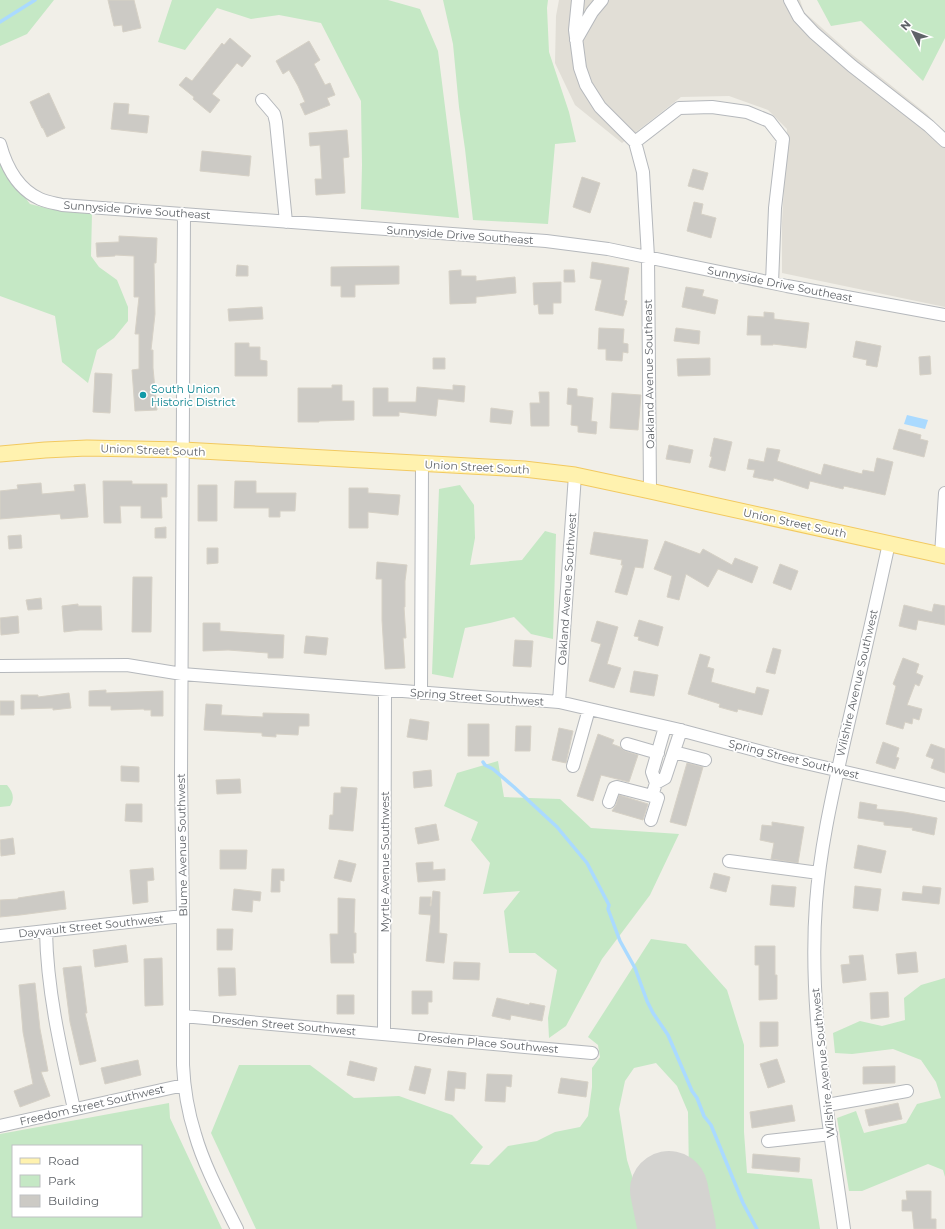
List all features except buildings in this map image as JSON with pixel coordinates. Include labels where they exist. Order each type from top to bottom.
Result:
[{"type":"main road","name":"Union Street South","points":[[0,454],[87,448],[183,450],[524,469],[575,475],[650,490],[943,555]]},
{"type":"street","points":[[578,0],[575,30],[576,41],[580,68],[586,85],[600,107],[636,142],[679,108],[712,106],[747,112],[769,121],[783,139],[775,208],[772,283]]},
{"type":"street","points":[[576,41],[592,12],[602,0]]},
{"type":"street","points":[[790,0],[799,17],[814,33],[852,66],[945,141]]},
{"type":"street","points":[[262,100],[274,114],[276,122],[286,222]]},
{"type":"street","name":"Oakland Avenue Southeast","points":[[636,142],[643,172],[648,257],[650,490]]},
{"type":"street","name":"Sunnyside Drive Southeast","points":[[0,144],[4,159],[14,177],[25,189],[46,202],[286,222],[546,241],[608,249],[772,283],[945,315]]},
{"type":"street","name":"Blume Avenue Southwest","points":[[184,214],[182,674],[184,1085],[195,1134],[213,1181],[237,1229]]},
{"type":"street","points":[[421,693],[422,464]]},
{"type":"street","name":"Oakland Avenue Southwest","points":[[559,702],[575,475]]},
{"type":"street","points":[[943,555],[945,493]]},
{"type":"street","name":"Wilshire Avenue Southwest","points":[[844,1229],[817,1030],[814,968],[816,902],[824,837],[889,543]]},
{"type":"street","name":"Spring Street Southwest","points":[[0,666],[127,665],[182,674],[421,693],[559,702],[681,730],[788,759],[945,795]]},
{"type":"street","name":"Myrtle Avenue Southwest","points":[[384,690],[384,1033]]},
{"type":"street","points":[[573,766],[589,709]]},
{"type":"street","points":[[652,796],[656,783],[652,772],[665,727]]},
{"type":"street","points":[[656,783],[665,778],[681,730]]},
{"type":"street","points":[[627,744],[658,753]]},
{"type":"street","points":[[674,752],[705,760]]},
{"type":"street","points":[[609,802],[614,788],[617,787],[658,798],[651,820]]},
{"type":"street","points":[[730,861],[819,873]]},
{"type":"street","name":"Dayvault Street Southwest","points":[[0,936],[183,916]]},
{"type":"street","points":[[46,931],[46,948],[56,1027],[74,1110]]},
{"type":"street","name":"Dresden Street Southwest","points":[[183,1016],[384,1033]]},
{"type":"street","name":"Dresden Place Southwest","points":[[384,1033],[592,1053]]},
{"type":"street","name":"Freedom Street Southwest","points":[[0,1126],[184,1085]]},
{"type":"street","points":[[826,1105],[907,1091]]},
{"type":"street","points":[[768,1141],[830,1134]]},
{"type":"shaded area","points":[[559,0],[800,0],[804,12],[849,52],[927,114],[945,134],[945,307],[782,273],[782,223],[787,129],[768,110],[729,96],[681,97],[622,143],[575,105],[555,63],[556,16]]},
{"type":"green space","points":[[0,0],[54,0],[27,34],[0,46]]},
{"type":"green space","points":[[172,0],[388,0],[420,9],[438,51],[459,218],[361,209],[361,101],[321,23],[279,15],[251,19],[217,8],[185,50],[158,42]]},
{"type":"green space","points":[[443,0],[548,0],[549,52],[569,112],[576,142],[555,144],[548,224],[473,220],[453,44]]},
{"type":"green space","points":[[817,0],[945,0],[945,38],[923,81],[861,21],[831,26]]},
{"type":"green space","points":[[0,160],[3,168],[30,204],[50,209],[92,213],[91,256],[99,267],[117,280],[128,307],[128,321],[114,338],[97,350],[88,383],[62,362],[55,316],[0,296]]},
{"type":"green space","points":[[460,485],[474,505],[475,538],[470,565],[522,560],[545,531],[556,534],[553,639],[531,634],[514,617],[465,628],[453,678],[432,674],[439,489]]},
{"type":"green space","points":[[498,761],[504,797],[560,799],[591,828],[679,834],[650,895],[602,959],[566,1026],[549,1038],[548,1018],[557,970],[535,953],[509,953],[504,911],[520,891],[483,894],[490,863],[471,840],[478,822],[444,806],[457,773]]},
{"type":"green space","points":[[0,785],[7,785],[11,790],[13,798],[10,806],[0,807]]},
{"type":"green space","points":[[651,939],[686,944],[727,990],[744,1045],[744,1132],[747,1173],[812,1179],[820,1229],[701,1229],[691,1197],[689,1176],[688,1112],[677,1086],[656,1063],[634,1068],[625,1081],[619,1109],[627,1160],[633,1179],[645,1200],[652,1229],[256,1229],[211,1133],[239,1065],[310,1065],[354,1098],[399,1096],[452,1115],[483,1147],[470,1164],[489,1165],[508,1146],[537,1141],[555,1132],[580,1127],[588,1116],[592,1087],[592,1068],[600,1057],[598,1045],[588,1037]]},
{"type":"green space","points":[[945,978],[945,1177],[943,1170],[928,1164],[862,1191],[849,1191],[837,1118],[856,1111],[864,1133],[906,1123],[917,1104],[941,1098],[936,1082],[921,1060],[893,1049],[852,1054],[835,1053],[833,1033],[860,1021],[882,1026],[905,1020],[904,998],[921,985]]},
{"type":"green space","points":[[169,1103],[170,1118],[222,1229],[0,1229],[0,1134]]},
{"type":"water","points":[[907,415],[928,420],[925,429],[904,424]]},
{"type":"waterway","points":[[0,22],[35,0]]},
{"type":"waterway","points":[[483,762],[514,787],[557,827],[587,863],[609,905],[608,909],[620,941],[635,968],[647,1001],[653,1013],[668,1035],[692,1091],[697,1098],[704,1116],[711,1125],[743,1203],[757,1229]]},
{"type":"runway","points":[[669,1190],[677,1229]]},
{"type":"place","name":"South Union Historic District","points":[[143,395]]}]
